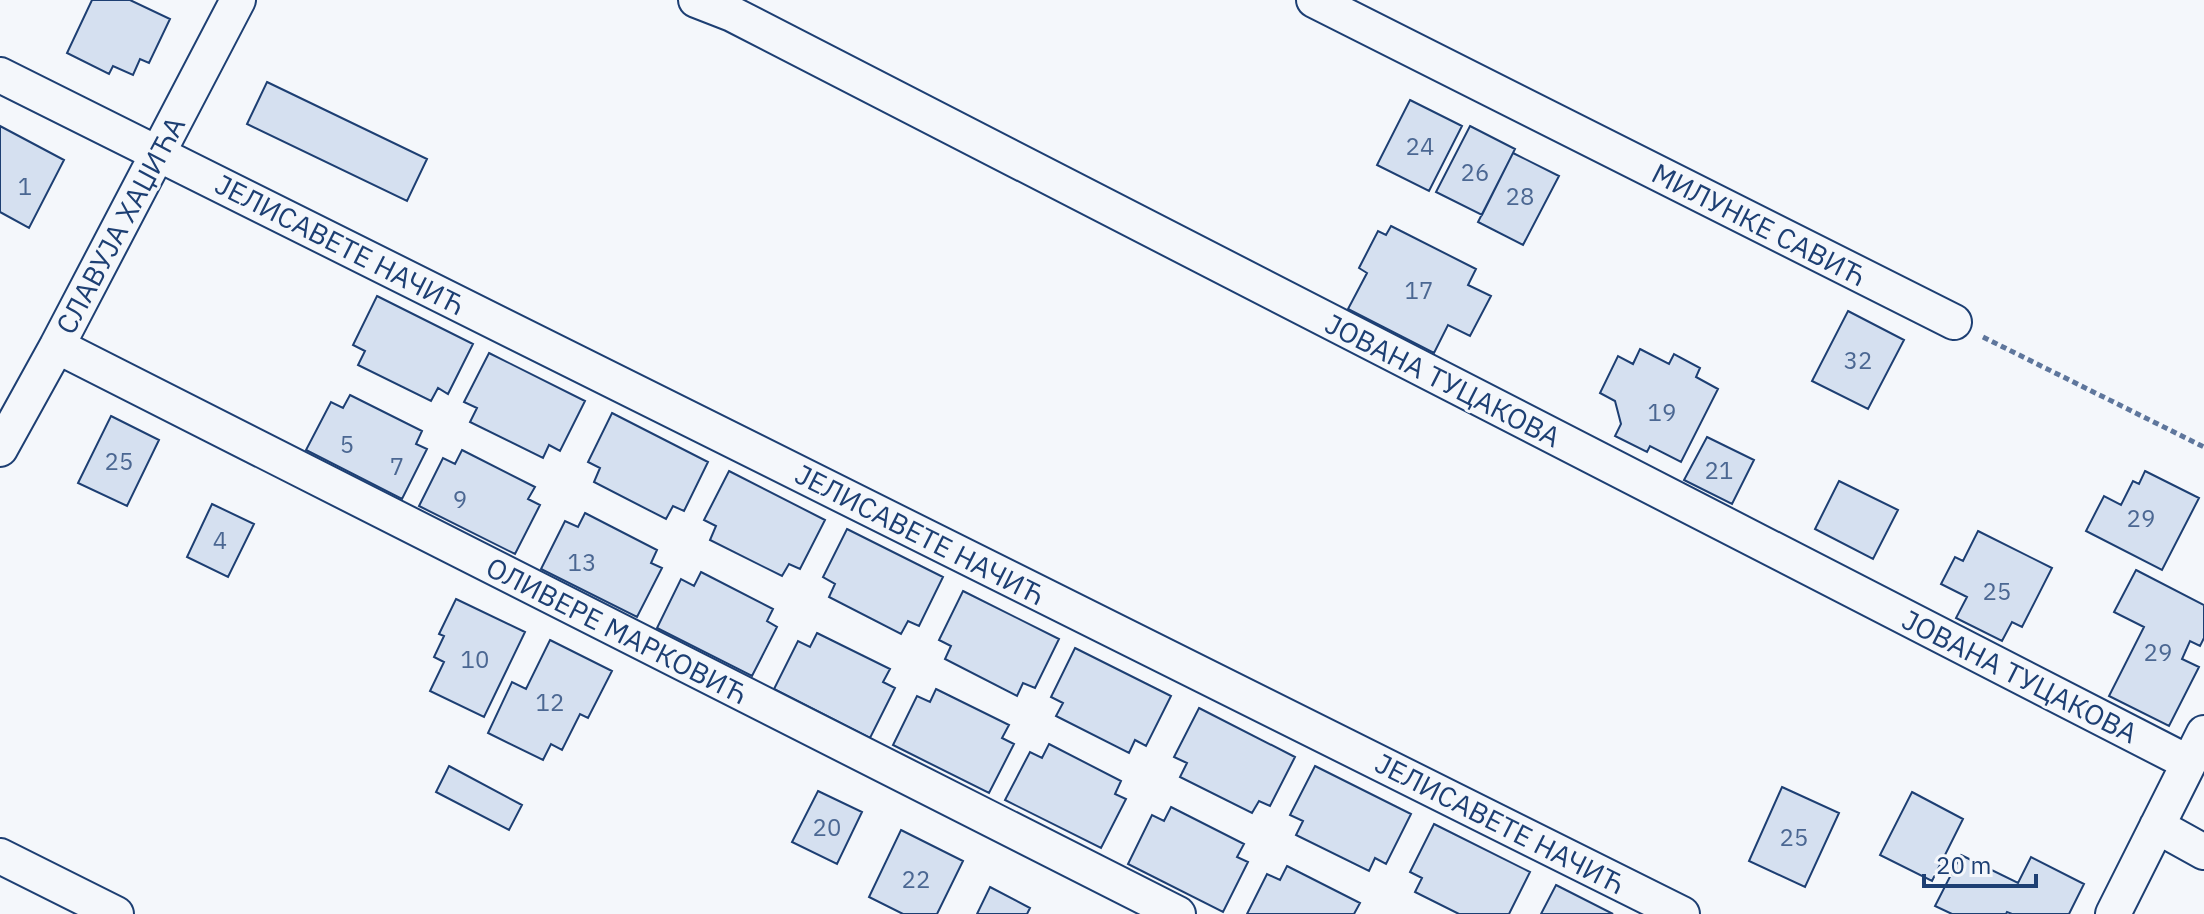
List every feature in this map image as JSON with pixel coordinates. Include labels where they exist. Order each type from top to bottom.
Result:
[{"type":"street","name":"СЛАВУЈА ХАЏИЋА","points":[[0,449],[10,406],[57,346],[238,0]]},
{"type":"street","name":"ЈОВАНА ТУЦАКОВА","points":[[696,0],[732,14],[2196,748]]},
{"type":"street","name":"МИЛУНКЕ САВИЋ","points":[[1314,0],[1954,322]]},
{"type":"street","name":"ЈЕЛИСАВЕТЕ НАЧИЋ","points":[[0,75],[1682,914]]},
{"type":"street","name":"ОЛИВЕРЕ МАРКОВИЋ","points":[[57,346],[1178,914]]},
{"type":"street","points":[[2113,914],[2196,748]]},
{"type":"street","points":[[2157,826],[2204,852]]},
{"type":"street","points":[[0,856],[116,914]]},
{"type":"path","points":[[1954,322],[2204,447]]},
{"type":"building","points":[[92,0],[130,0],[170,19],[149,63],[140,59],[133,75],[113,66],[109,74],[67,53]]},
{"type":"building","points":[[267,82],[427,159],[407,201],[247,124]]},
{"type":"building","points":[[1410,100],[1462,126],[1429,191],[1377,165]]},
{"type":"building","points":[[0,126],[64,160],[29,228],[0,212]]},
{"type":"building","points":[[1470,126],[1515,149],[1482,215],[1436,192]]},
{"type":"building","points":[[1513,153],[1559,176],[1523,245],[1478,222]]},
{"type":"building","points":[[1391,226],[1476,269],[1468,285],[1491,296],[1470,336],[1448,325],[1434,353],[1348,309],[1367,273],[1359,268],[1378,231],[1386,235]]},
{"type":"building","points":[[377,296],[473,344],[448,394],[438,388],[431,401],[358,365],[365,351],[353,345]]},
{"type":"building","points":[[1848,311],[1904,340],[1868,409],[1812,381]]},
{"type":"building","points":[[1640,349],[1669,364],[1674,354],[1700,368],[1696,377],[1718,389],[1681,462],[1650,446],[1647,452],[1615,436],[1621,424],[1615,401],[1600,393],[1618,356],[1633,364]]},
{"type":"building","points":[[489,353],[585,401],[560,451],[549,445],[543,458],[470,422],[477,408],[464,402]]},
{"type":"building","points":[[350,395],[422,431],[416,444],[427,449],[402,499],[306,450],[331,402],[343,408]]},
{"type":"building","points":[[612,413],[708,462],[684,511],[673,506],[666,519],[594,482],[600,468],[588,462]]},
{"type":"building","points":[[111,416],[159,440],[127,506],[78,483]]},
{"type":"building","points":[[1707,437],[1754,460],[1732,504],[1684,480]]},
{"type":"building","points":[[462,450],[535,487],[528,499],[540,505],[515,554],[419,506],[443,458],[455,464]]},
{"type":"building","points":[[729,471],[825,520],[800,569],[789,564],[782,576],[710,540],[716,526],[704,520]]},
{"type":"building","points":[[2145,471],[2199,498],[2162,570],[2086,531],[2104,496],[2121,505],[2133,481],[2139,484]]},
{"type":"building","points":[[1839,481],[1898,510],[1873,559],[1815,529]]},
{"type":"building","points":[[212,504],[254,524],[228,577],[187,557]]},
{"type":"building","points":[[585,513],[657,550],[651,563],[662,568],[637,617],[541,569],[565,521],[578,527]]},
{"type":"building","points":[[847,529],[943,577],[919,626],[908,621],[901,634],[829,597],[835,584],[823,577]]},
{"type":"building","points":[[1978,531],[2052,568],[2022,627],[2012,622],[2002,641],[1956,618],[1967,597],[1941,584],[1955,557],[1963,561]]},
{"type":"building","points":[[2136,570],[2204,605],[2204,638],[2200,646],[2190,641],[2182,659],[2199,667],[2169,726],[2109,696],[2144,627],[2114,612]]},
{"type":"building","points":[[701,572],[773,609],[767,621],[777,627],[752,676],[657,628],[681,579],[694,586]]},
{"type":"building","points":[[963,591],[1059,639],[1035,688],[1023,683],[1017,696],[945,659],[951,646],[939,640]]},
{"type":"building","points":[[456,599],[525,632],[484,717],[430,691],[444,662],[434,657],[444,636],[439,634]]},
{"type":"building","points":[[817,633],[890,669],[883,682],[895,688],[870,738],[774,689],[798,641],[810,647]]},
{"type":"building","points":[[550,640],[612,671],[588,718],[580,714],[562,750],[551,744],[543,760],[488,733],[512,682],[526,689]]},
{"type":"building","points":[[1075,648],[1171,696],[1146,746],[1135,740],[1129,753],[1056,716],[1063,703],[1051,697]]},
{"type":"building","points":[[936,689],[1009,725],[1002,738],[1014,744],[989,793],[893,745],[917,696],[930,702]]},
{"type":"building","points":[[1199,708],[1295,757],[1270,806],[1259,801],[1252,813],[1180,777],[1187,763],[1174,757]]},
{"type":"building","points":[[1049,744],[1121,781],[1115,794],[1126,799],[1101,848],[1005,800],[1030,752],[1042,758]]},
{"type":"building","points":[[449,766],[522,805],[509,830],[436,792]]},
{"type":"building","points":[[1315,766],[1411,814],[1386,864],[1375,858],[1369,871],[1296,835],[1303,821],[1290,815]]},
{"type":"building","points":[[1782,787],[1839,813],[1805,887],[1749,861]]},
{"type":"building","points":[[818,791],[862,812],[837,864],[792,842]]},
{"type":"building","points":[[1912,792],[1963,819],[1932,881],[1880,855]]},
{"type":"building","points":[[1171,807],[1244,844],[1237,857],[1248,862],[1223,912],[1128,864],[1152,815],[1164,821]]},
{"type":"building","points":[[1434,824],[1530,872],[1509,914],[1459,914],[1415,892],[1422,878],[1410,872]]},
{"type":"building","points":[[901,830],[963,861],[937,914],[903,914],[869,897]]},
{"type":"building","points":[[1961,855],[2018,883],[2031,857],[2084,884],[2069,914],[1952,914],[1935,906]]},
{"type":"building","points":[[1287,866],[1360,903],[1354,914],[1247,914],[1267,874],[1280,880]]},
{"type":"building","points":[[1556,885],[1613,914],[1541,914]]},
{"type":"building","points":[[990,887],[1030,908],[1027,914],[977,914]]}]
